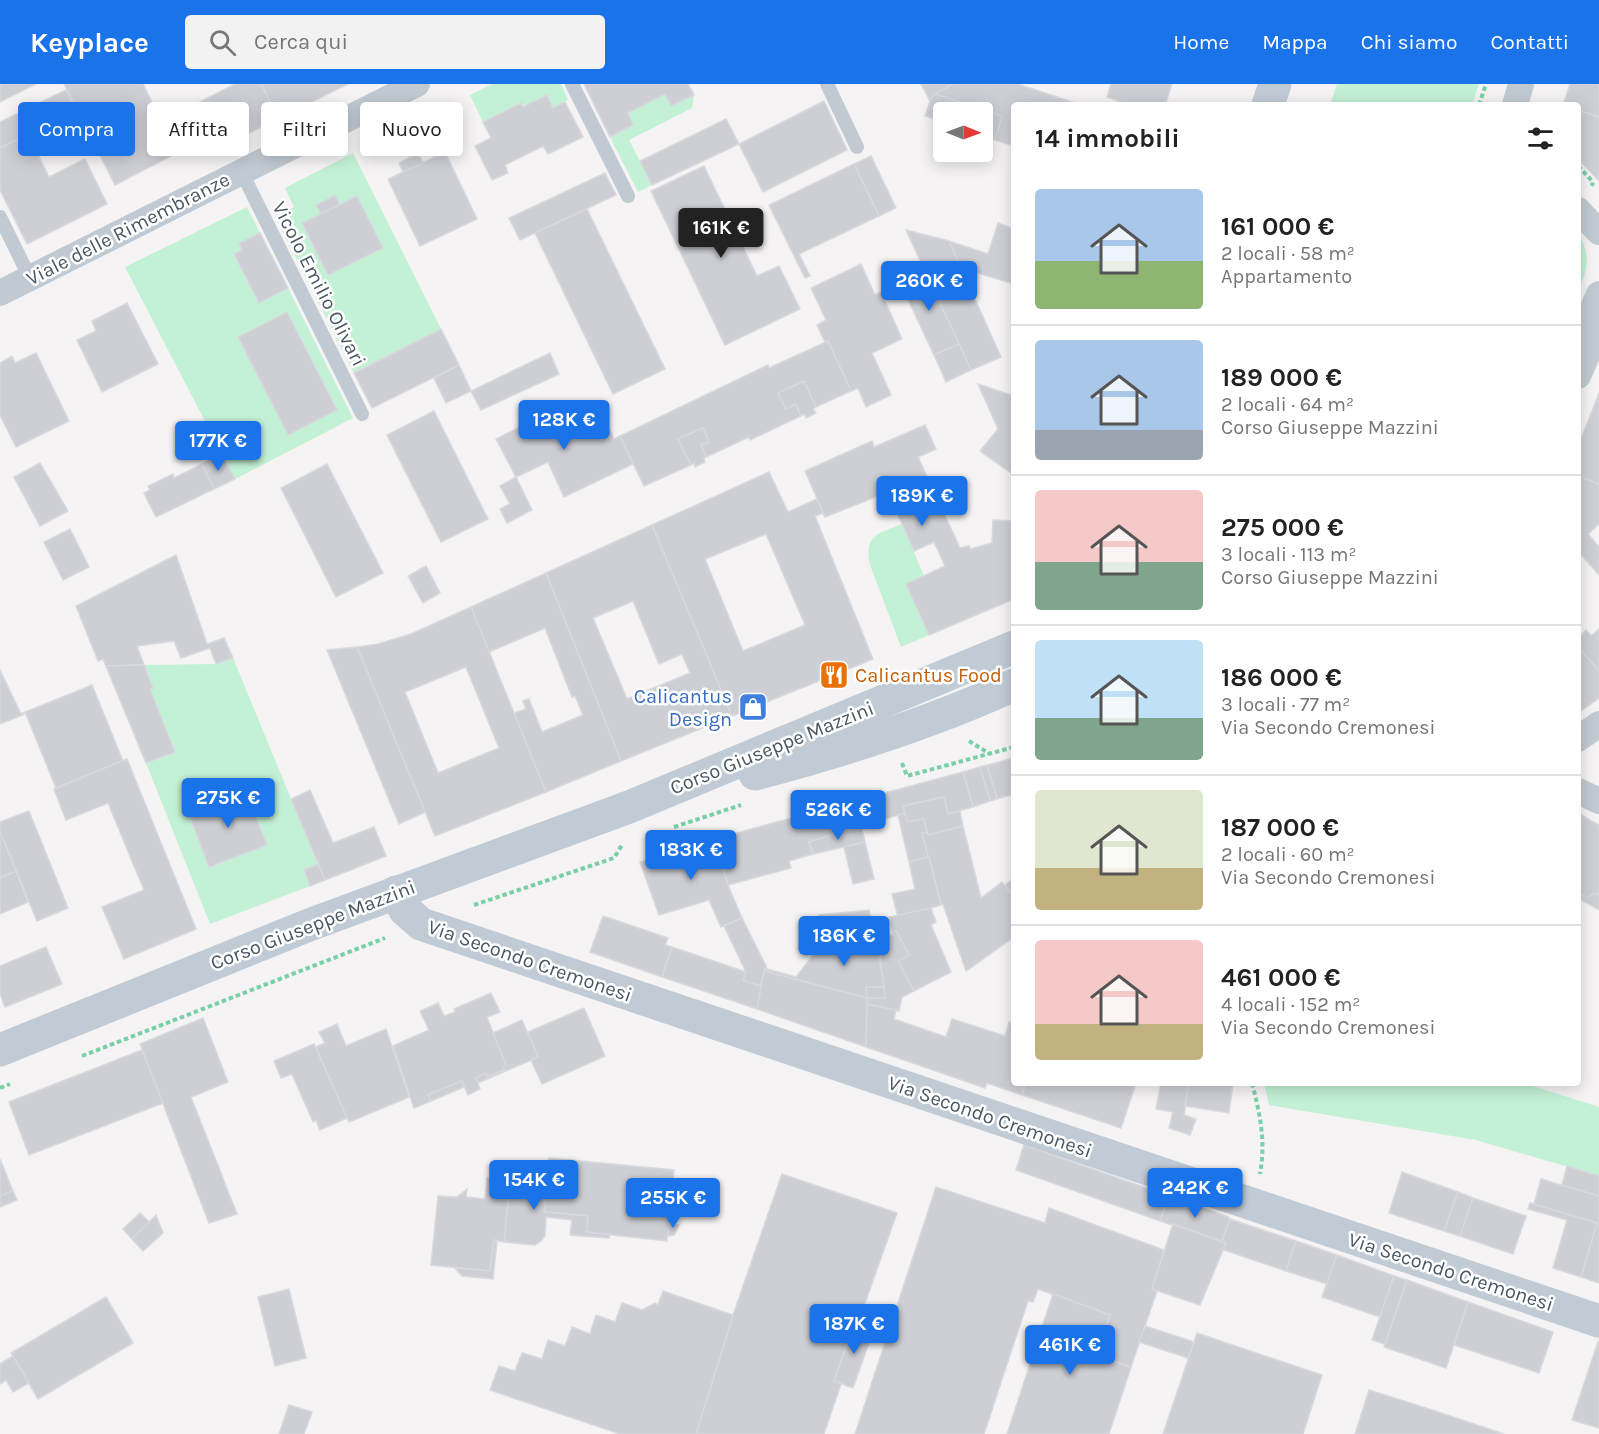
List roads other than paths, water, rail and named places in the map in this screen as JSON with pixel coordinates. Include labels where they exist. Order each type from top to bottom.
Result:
[{"type":"street","name":"Viale delle Rimembranze","points":[[0,293],[417,84]]},
{"type":"street","points":[[1269,102],[1275,84]]},
{"type":"street","points":[[1516,102],[1521,84]]},
{"type":"street","points":[[1581,213],[1599,232]]},
{"type":"street","points":[[1581,335],[1599,294]]},
{"type":"street","points":[[1581,369],[1599,329]]},
{"type":"street","name":"Corso Giuseppe Mazzini","points":[[0,1050],[396,892],[628,807],[1011,648]]},
{"type":"street","name":"Corso Giuseppe Mazzini","points":[[628,807],[814,758],[890,734],[975,703],[1011,686]]},
{"type":"street","points":[[1581,792],[1599,801]]},
{"type":"street","name":"Via Secondo Cremonesi","points":[[396,892],[405,910],[421,924],[1599,1322]]},
{"type":"lane","points":[[573,84],[628,196]]},
{"type":"lane","points":[[827,84],[857,147]]},
{"type":"lane","name":"Vicolo Emilio Olivari","points":[[241,171],[362,414]]},
{"type":"lane","points":[[0,217],[30,278]]},
{"type":"place","name":"Calicantus Food","points":[[834,675]]},
{"type":"place","name":"Calicantus Design","points":[[753,707]]}]
